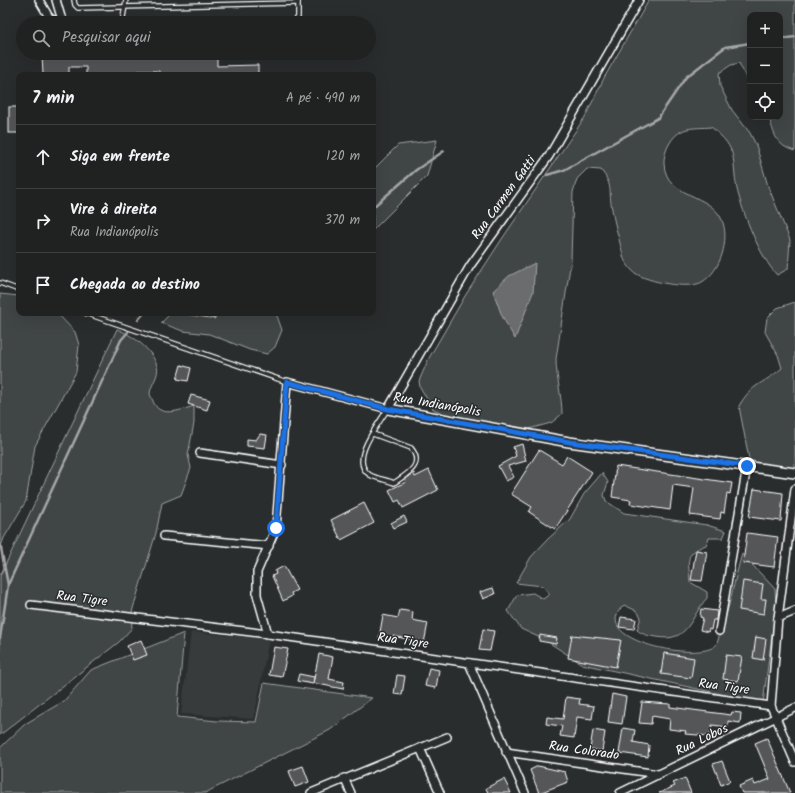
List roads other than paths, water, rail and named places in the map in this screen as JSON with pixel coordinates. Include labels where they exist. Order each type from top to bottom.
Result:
[{"type":"street","points":[[38,0],[48,16]]},
{"type":"street","points":[[56,0],[61,16]]},
{"type":"street","name":"Rua Carmen Gatti","points":[[388,409],[470,266],[549,156],[639,0]]},
{"type":"street","points":[[268,634],[257,595],[256,572],[276,528],[282,465],[287,382]]},
{"type":"street","name":"Rua Indianópolis","points":[[287,382],[388,409],[570,442],[795,473]]},
{"type":"street","points":[[200,453],[282,465]]},
{"type":"street","points":[[719,631],[747,466]]},
{"type":"street","points":[[795,489],[778,618],[771,706],[795,762]]},
{"type":"street","points":[[164,536],[269,546]]},
{"type":"street","name":"Rua Tigre","points":[[31,605],[268,634],[771,706]]},
{"type":"street","points":[[778,618],[795,611]]},
{"type":"street","points":[[469,663],[506,752],[525,793]]},
{"type":"street","name":"Rua Lobos","points":[[620,793],[795,708]]},
{"type":"street","points":[[311,793],[447,736]]},
{"type":"street","points":[[420,748],[440,793]]},
{"type":"street","name":"Rua Colorado","points":[[506,752],[658,774]]},
{"type":"street","points":[[344,778],[351,793]]},
{"type":"lane","points":[[74,0],[75,5],[78,8],[298,2],[298,16]]},
{"type":"lane","points":[[122,16],[123,7],[126,0]]},
{"type":"lane","points":[[0,283],[16,289]]},
{"type":"lane","name":"Rua Indianópolis","points":[[95,316],[287,382]]},
{"type":"lane","points":[[373,434],[411,448],[415,453],[416,463],[412,471],[394,482],[370,476],[363,466],[362,452],[388,409]]},
{"type":"waterway","points":[[783,39],[795,37]]},
{"type":"waterway","points":[[547,175],[564,170],[658,118],[686,77],[725,47],[747,43]]},
{"type":"waterway","points":[[376,204],[416,170],[444,151]]},
{"type":"waterway","points":[[138,320],[141,316]]},
{"type":"waterway","points":[[202,316],[214,318],[215,316]]},
{"type":"waterway","points":[[8,585],[121,340],[128,332]]},
{"type":"waterway","points":[[0,543],[8,585],[0,638]]}]
